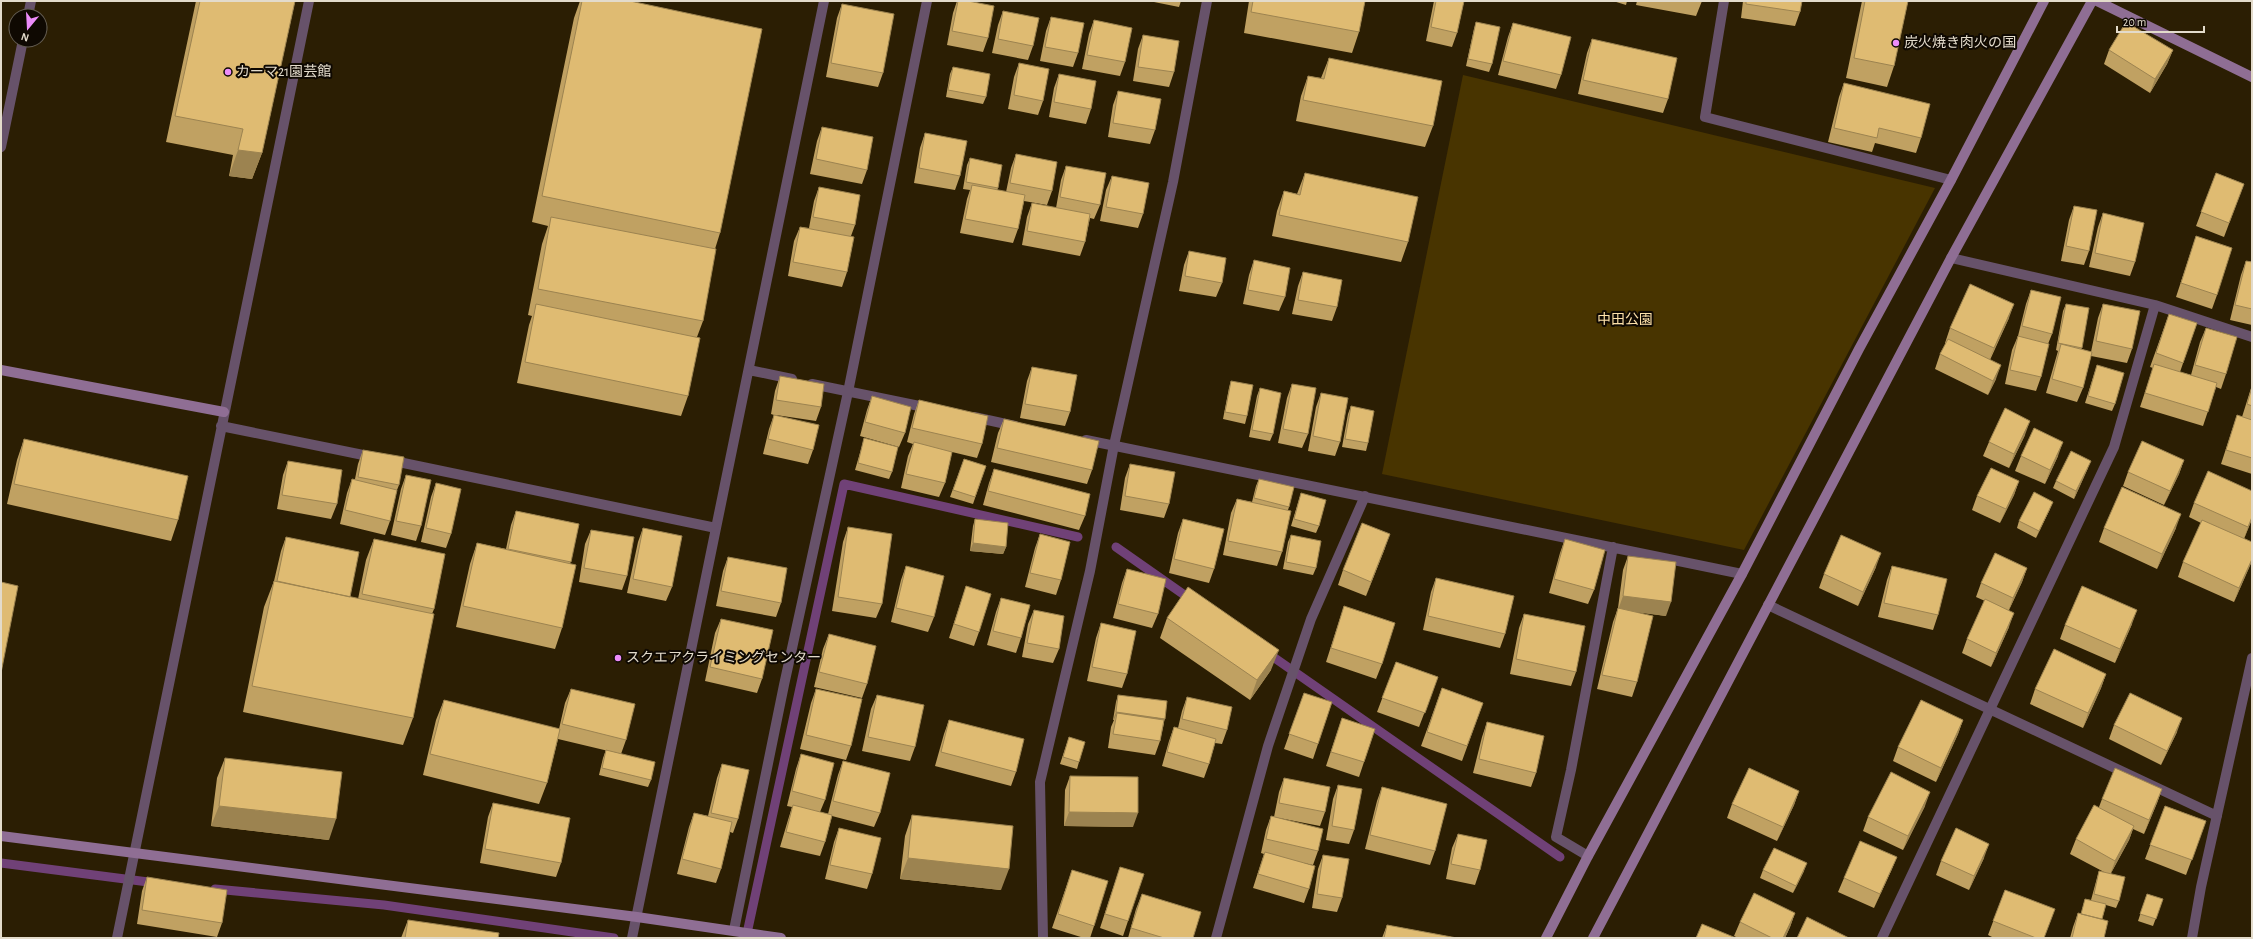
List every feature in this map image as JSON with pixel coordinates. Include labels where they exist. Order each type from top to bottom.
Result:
[{"type":"street","points":[[117,938],[309,1]]},
{"type":"street","points":[[632,938],[824,1]]},
{"type":"street","points":[[734,930],[784,685],[848,392],[927,1]]},
{"type":"street","points":[[1043,938],[1040,782],[1090,571],[1114,445],[1173,182],[1207,1]]},
{"type":"street","points":[[1724,1],[1705,117],[1951,180]]},
{"type":"street","points":[[1546,938],[1588,856],[1742,574],[1859,348],[1951,180],[2044,1]]},
{"type":"street","points":[[1593,938],[1951,258],[2092,1]]},
{"type":"street","points":[[2097,1],[2252,77]]},
{"type":"street","points":[[1,147],[21,48]]},
{"type":"street","points":[[1951,258],[2155,305],[2252,337]]},
{"type":"street","points":[[1882,938],[2114,447],[2155,305]]},
{"type":"street","points":[[1,370],[224,412]]},
{"type":"street","points":[[749,370],[942,411]]},
{"type":"street","points":[[966,416],[1028,428]]},
{"type":"street","points":[[221,426],[716,528]]},
{"type":"street","points":[[1075,438],[1742,574]]},
{"type":"street","points":[[1216,938],[1268,746],[1311,619],[1365,496]]},
{"type":"street","points":[[1588,856],[1556,837],[1613,547]]},
{"type":"street","points":[[1768,605],[2217,816]]},
{"type":"street","points":[[2192,938],[2252,658]]},
{"type":"street","points":[[1,836],[637,917],[781,938]]},
{"type":"green space","name":"中田公園","points":[[1463,75],[1935,188],[1744,550],[1382,474]]},
{"type":"building","name":"カーマ21園芸館","points":[[200,1],[295,1],[262,153],[238,150],[243,129],[175,116]]},
{"type":"building","points":[[582,1],[630,1],[762,29],[720,233],[542,196]]},
{"type":"building","points":[[958,1],[968,1],[994,6],[988,38],[952,31]]},
{"type":"building","points":[[1253,1],[1365,1],[1359,32],[1251,12]]},
{"type":"building","points":[[1436,1],[1464,1],[1457,33],[1431,27]]},
{"type":"building","points":[[1746,1],[1802,1],[1800,12],[1746,4]]},
{"type":"building","points":[[1865,1],[1908,1],[1894,66],[1854,58]]},
{"type":"building","points":[[842,4],[894,14],[883,73],[831,63]]},
{"type":"building","points":[[1003,11],[1039,18],[1033,46],[998,39]]},
{"type":"building","points":[[1051,17],[1084,23],[1078,53],[1045,47]]},
{"type":"building","points":[[1094,20],[1132,28],[1125,62],[1087,55]]},
{"type":"building","points":[[1476,22],[1500,27],[1492,64],[1468,59]]},
{"type":"building","points":[[2126,22],[2173,50],[2155,79],[2109,50]]},
{"type":"building","points":[[1513,23],[1571,37],[1561,75],[1503,61]]},
{"type":"building","points":[[1143,35],[1179,41],[1174,72],[1138,67]]},
{"type":"building","points":[[1592,39],[1677,58],[1668,99],[1583,80]]},
{"type":"building","points":[[1329,58],[1442,81],[1433,126],[1303,100],[1308,76],[1324,79]]},
{"type":"building","points":[[1019,63],[1049,69],[1043,101],[1014,95]]},
{"type":"building","points":[[953,67],[990,74],[986,97],[948,90]]},
{"type":"building","points":[[1059,74],[1096,81],[1091,109],[1054,102]]},
{"type":"building","points":[[1844,83],[1930,104],[1921,138],[1879,128],[1877,138],[1834,128]]},
{"type":"building","points":[[1118,91],[1161,99],[1155,130],[1113,123]]},
{"type":"building","points":[[822,127],[873,137],[867,170],[816,159]]},
{"type":"building","points":[[925,133],[967,141],[960,176],[919,168]]},
{"type":"building","points":[[1016,154],[1057,162],[1052,191],[1010,183]]},
{"type":"building","points":[[970,158],[1002,165],[998,188],[966,182]]},
{"type":"building","points":[[1066,166],[1106,173],[1100,205],[1060,197]]},
{"type":"building","points":[[1305,173],[1418,197],[1408,242],[1279,215],[1284,191],[1300,195]]},
{"type":"building","points":[[2216,173],[2244,184],[2229,223],[2201,212]]},
{"type":"building","points":[[1112,176],[1149,183],[1143,214],[1106,207]]},
{"type":"building","points":[[972,185],[1025,195],[1018,229],[965,219]]},
{"type":"building","points":[[819,187],[860,195],[855,225],[813,217]]},
{"type":"building","points":[[1032,203],[1090,214],[1085,242],[1027,231]]},
{"type":"building","points":[[2074,206],[2097,210],[2089,251],[2066,246]]},
{"type":"building","points":[[2103,213],[2144,223],[2135,262],[2095,253]]},
{"type":"building","points":[[551,217],[716,249],[703,321],[538,289]]},
{"type":"building","points":[[800,227],[854,237],[847,272],[793,262]]},
{"type":"building","points":[[2196,236],[2232,248],[2217,295],[2181,283]]},
{"type":"building","points":[[1189,251],[1226,258],[1222,283],[1185,276]]},
{"type":"building","points":[[1254,260],[1290,268],[1285,297],[1248,290]]},
{"type":"building","points":[[2246,261],[2252,262],[2252,309],[2235,305]]},
{"type":"building","points":[[1303,272],[1342,280],[1337,307],[1298,300]]},
{"type":"building","points":[[1970,284],[2014,304],[1994,348],[1950,328]]},
{"type":"building","points":[[2031,290],[2061,297],[2052,334],[2022,326]]},
{"type":"building","points":[[536,304],[700,338],[688,396],[525,362]]},
{"type":"building","points":[[2066,304],[2089,308],[2082,348],[2058,343]]},
{"type":"building","points":[[2103,304],[2140,311],[2132,349],[2096,341]]},
{"type":"building","points":[[2169,314],[2197,323],[2183,363],[2156,353]]},
{"type":"building","points":[[2206,328],[2237,337],[2226,374],[2195,365]]},
{"type":"building","points":[[2018,336],[2049,344],[2041,377],[2010,370]]},
{"type":"building","points":[[1948,339],[2001,365],[1993,381],[1940,354]]},
{"type":"building","points":[[2061,344],[2092,352],[2083,388],[2052,379]]},
{"type":"building","points":[[2154,364],[2217,383],[2208,412],[2145,393]]},
{"type":"building","points":[[2097,365],[2124,373],[2115,404],[2088,396]]},
{"type":"building","points":[[1032,367],[1077,375],[1070,412],[1025,404]]},
{"type":"building","points":[[780,376],[824,384],[821,407],[776,400]]},
{"type":"building","points":[[1231,381],[1253,385],[1247,416],[1225,412]]},
{"type":"building","points":[[1292,384],[1316,388],[1308,434],[1283,429]]},
{"type":"building","points":[[2252,387],[2252,406],[2247,404]]},
{"type":"building","points":[[1260,388],[1281,393],[1273,434],[1252,430]]},
{"type":"building","points":[[1321,393],[1348,398],[1340,442],[1313,436]]},
{"type":"building","points":[[872,396],[911,407],[905,433],[865,422]]},
{"type":"building","points":[[919,400],[988,416],[982,444],[912,428]]},
{"type":"building","points":[[1351,406],[1374,411],[1368,443],[1345,439]]},
{"type":"building","points":[[2005,408],[2030,421],[2014,454],[1989,442]]},
{"type":"building","points":[[774,415],[819,425],[813,450],[768,439]]},
{"type":"building","points":[[2237,415],[2252,420],[2252,458],[2226,450]]},
{"type":"building","points":[[1004,419],[1099,441],[1092,470],[997,448]]},
{"type":"building","points":[[2034,428],[2063,442],[2050,470],[2021,456]]},
{"type":"building","points":[[864,438],[898,447],[892,472],[858,463]]},
{"type":"building","points":[[24,439],[188,476],[178,520],[14,484]]},
{"type":"building","points":[[2142,441],[2184,460],[2170,491],[2128,472]]},
{"type":"building","points":[[914,442],[952,452],[945,483],[906,474]]},
{"type":"building","points":[[363,450],[404,457],[399,485],[358,477]]},
{"type":"building","points":[[2071,451],[2091,461],[2076,491],[2056,481]]},
{"type":"building","points":[[964,459],[986,466],[975,497],[953,490]]},
{"type":"building","points":[[288,461],[342,470],[337,504],[282,495]]},
{"type":"building","points":[[1130,464],[1175,472],[1169,504],[1125,496]]},
{"type":"building","points":[[1991,468],[2019,481],[2006,509],[1977,496]]},
{"type":"building","points":[[994,469],[1090,494],[1085,516],[988,491]]},
{"type":"building","points":[[2208,471],[2252,491],[2252,517],[2248,527],[2194,503]]},
{"type":"building","points":[[406,475],[431,480],[421,526],[396,521]]},
{"type":"building","points":[[352,479],[397,490],[390,521],[345,510]]},
{"type":"building","points":[[1259,479],[1294,487],[1289,507],[1254,498]]},
{"type":"building","points":[[436,483],[461,489],[451,534],[426,528]]},
{"type":"building","points":[[2122,487],[2181,514],[2162,554],[2104,528]]},
{"type":"building","points":[[2034,492],[2053,502],[2039,531],[2019,521]]},
{"type":"building","points":[[1301,493],[1326,500],[1319,526],[1294,519]]},
{"type":"building","points":[[1237,499],[1291,511],[1282,552],[1228,541]]},
{"type":"building","points":[[516,511],[579,524],[571,562],[508,549]]},
{"type":"building","points":[[975,519],[1008,523],[1006,547],[973,543]]},
{"type":"building","points":[[1183,519],[1224,529],[1214,569],[1174,559]]},
{"type":"building","points":[[2202,520],[2252,542],[2252,559],[2239,588],[2183,562]]},
{"type":"building","points":[[1362,523],[1390,534],[1371,582],[1343,570]]},
{"type":"building","points":[[848,527],[892,534],[882,604],[838,597]]},
{"type":"building","points":[[643,528],[682,536],[672,587],[633,579]]},
{"type":"building","points":[[591,530],[634,537],[627,576],[584,568]]},
{"type":"building","points":[[1040,534],[1070,542],[1061,580],[1030,573]]},
{"type":"building","points":[[1291,535],[1321,541],[1316,568],[1286,562]]},
{"type":"building","points":[[1841,535],[1881,553],[1863,592],[1824,574]]},
{"type":"building","points":[[286,537],[359,552],[350,597],[277,581]]},
{"type":"building","points":[[374,539],[445,554],[434,609],[362,594]]},
{"type":"building","points":[[1565,539],[1605,550],[1594,590],[1554,579]]},
{"type":"building","points":[[477,543],[576,565],[562,628],[463,606]]},
{"type":"building","points":[[1995,553],[2027,568],[2013,598],[1981,583]]},
{"type":"building","points":[[1628,556],[1676,562],[1671,602],[1623,596]]},
{"type":"building","points":[[728,557],[787,568],[781,603],[721,591]]},
{"type":"building","points":[[906,566],[944,576],[934,617],[896,608]]},
{"type":"building","points":[[1892,566],[1947,579],[1938,615],[1884,603]]},
{"type":"building","points":[[1127,569],[1166,579],[1158,614],[1118,604]]},
{"type":"building","points":[[1436,578],[1514,596],[1505,634],[1428,616]]},
{"type":"building","points":[[274,581],[434,614],[413,718],[252,686]]},
{"type":"building","points":[[1,582],[18,586],[1,673]]},
{"type":"building","points":[[966,586],[991,594],[979,632],[954,624]]},
{"type":"building","points":[[2082,586],[2137,610],[2120,649],[2065,625]]},
{"type":"building","points":[[1188,587],[1279,650],[1257,680],[1167,618]]},
{"type":"building","points":[[1001,598],[1030,605],[1021,638],[993,631]]},
{"type":"building","points":[[1985,599],[2014,613],[1996,653],[1967,639]]},
{"type":"building","points":[[1344,606],[1395,623],[1382,664],[1331,648]]},
{"type":"building","points":[[1618,608],[1653,616],[1637,682],[1602,675]]},
{"type":"building","points":[[1034,610],[1064,616],[1059,649],[1027,643]]},
{"type":"building","points":[[1524,614],[1585,626],[1576,672],[1516,659]]},
{"type":"building","points":[[721,619],[773,630],[762,679],[710,667]]},
{"type":"building","points":[[1101,623],[1136,631],[1127,674],[1092,667]]},
{"type":"building","points":[[829,634],[876,646],[867,684],[819,672]]},
{"type":"building","points":[[2054,649],[2106,674],[2088,713],[2035,689]]},
{"type":"building","points":[[1396,662],[1438,677],[1425,713],[1382,698]]},
{"type":"building","points":[[1442,688],[1483,703],[1467,746],[1427,732]]},
{"type":"building","points":[[571,689],[635,704],[626,740],[562,724]]},
{"type":"building","points":[[816,689],[862,699],[851,746],[806,735]]},
{"type":"building","points":[[1304,693],[1332,702],[1318,744],[1289,734]]},
{"type":"building","points":[[2130,693],[2182,718],[2167,751],[2114,725]]},
{"type":"building","points":[[877,695],[924,705],[915,747],[868,737]]},
{"type":"building","points":[[1118,695],[1167,701],[1165,719],[1116,712]]},
{"type":"building","points":[[1187,697],[1232,707],[1227,730],[1182,719]]},
{"type":"building","points":[[444,700],[560,729],[547,783],[430,754]]},
{"type":"building","points":[[1921,700],[1963,720],[1941,768],[1898,747]]},
{"type":"building","points":[[1117,713],[1164,720],[1160,741],[1113,734]]},
{"type":"building","points":[[1342,718],[1375,729],[1364,762],[1331,752]]},
{"type":"building","points":[[949,720],[1024,739],[1016,772],[941,752]]},
{"type":"building","points":[[1487,722],[1544,736],[1536,773],[1479,759]]},
{"type":"building","points":[[1174,727],[1216,739],[1209,764],[1167,752]]},
{"type":"building","points":[[1069,737],[1085,742],[1079,762],[1063,757]]},
{"type":"building","points":[[606,750],[655,762],[651,780],[602,768]]},
{"type":"building","points":[[801,754],[834,763],[825,800],[792,791]]},
{"type":"building","points":[[225,758],[342,772],[336,819],[219,806]]},
{"type":"building","points":[[843,761],[890,773],[880,813],[833,801]]},
{"type":"building","points":[[722,764],[749,770],[738,819],[711,813]]},
{"type":"building","points":[[1749,768],[1799,791],[1783,827],[1732,804]]},
{"type":"building","points":[[2115,768],[2162,789],[2149,820],[2102,799]]},
{"type":"building","points":[[1891,772],[1930,792],[1908,836],[1868,817]]},
{"type":"building","points":[[1070,776],[1138,777],[1138,813],[1069,812]]},
{"type":"building","points":[[1284,778],[1330,787],[1325,812],[1279,803]]},
{"type":"building","points":[[1338,785],[1362,789],[1354,830],[1332,826]]},
{"type":"building","points":[[1382,787],[1447,804],[1435,851],[1370,835]]},
{"type":"building","points":[[493,803],[570,818],[561,863],[485,849]]},
{"type":"building","points":[[793,805],[832,815],[825,842],[786,832]]},
{"type":"building","points":[[2094,805],[2134,826],[2115,861],[2076,839]]},
{"type":"building","points":[[2165,806],[2206,821],[2192,860],[2150,845]]},
{"type":"building","points":[[694,813],[732,822],[721,869],[682,859]]},
{"type":"building","points":[[912,815],[1013,826],[1009,869],[908,858]]},
{"type":"building","points":[[1271,816],[1323,829],[1318,851],[1266,839]]},
{"type":"building","points":[[839,828],[881,838],[872,874],[830,865]]},
{"type":"building","points":[[1956,828],[1989,844],[1974,876],[1941,861]]},
{"type":"building","points":[[1458,834],[1487,840],[1480,870],[1451,864]]},
{"type":"building","points":[[1860,841],[1897,857],[1880,894],[1844,878]]},
{"type":"building","points":[[1774,848],[1807,863],[1796,886],[1763,870]]},
{"type":"building","points":[[1265,852],[1315,866],[1309,889],[1258,874]]},
{"type":"building","points":[[1323,855],[1349,859],[1342,898],[1317,894]]},
{"type":"building","points":[[1120,867],[1144,874],[1128,921],[1105,914]]},
{"type":"building","points":[[1072,870],[1108,881],[1094,926],[1058,914]]},
{"type":"building","points":[[2099,871],[2125,877],[2119,901],[2094,894]]},
{"type":"building","points":[[147,877],[227,890],[222,923],[142,910]]},
{"type":"building","points":[[2005,890],[2055,909],[2044,938],[2036,938],[1993,921]]},
{"type":"building","points":[[1754,893],[1795,913],[1783,938],[1772,938],[1740,922]]},
{"type":"building","points":[[1142,894],[1201,912],[1193,938],[1164,938],[1131,928]]},
{"type":"building","points":[[2147,894],[2163,899],[2156,919],[2140,914]]},
{"type":"building","points":[[2085,899],[2106,904],[2102,919],[2081,914]]},
{"type":"building","points":[[2078,913],[2108,921],[2104,938],[2072,938]]},
{"type":"building","points":[[1807,917],[1849,938],[1797,938]]},
{"type":"building","points":[[408,920],[499,933],[498,938],[405,938]]},
{"type":"building","points":[[1702,924],[1736,938],[1696,938]]},
{"type":"building","points":[[1387,925],[1457,938],[1384,938]]},
{"type":"waterway","points":[[746,938],[844,484],[1078,537]]},
{"type":"waterway","points":[[1116,547],[1193,601]]},
{"type":"waterway","points":[[1266,652],[1560,857]]},
{"type":"waterway","points":[[1,863],[156,883]]},
{"type":"waterway","points":[[215,889],[384,905],[614,938]]},
{"type":"place","name":"炭火焼き肉火の国","points":[[1896,43]]},
{"type":"place","name":"カーマ21園芸館","points":[[228,72]]},
{"type":"place","name":"スクエアクライミングセンター","points":[[618,658]]}]
